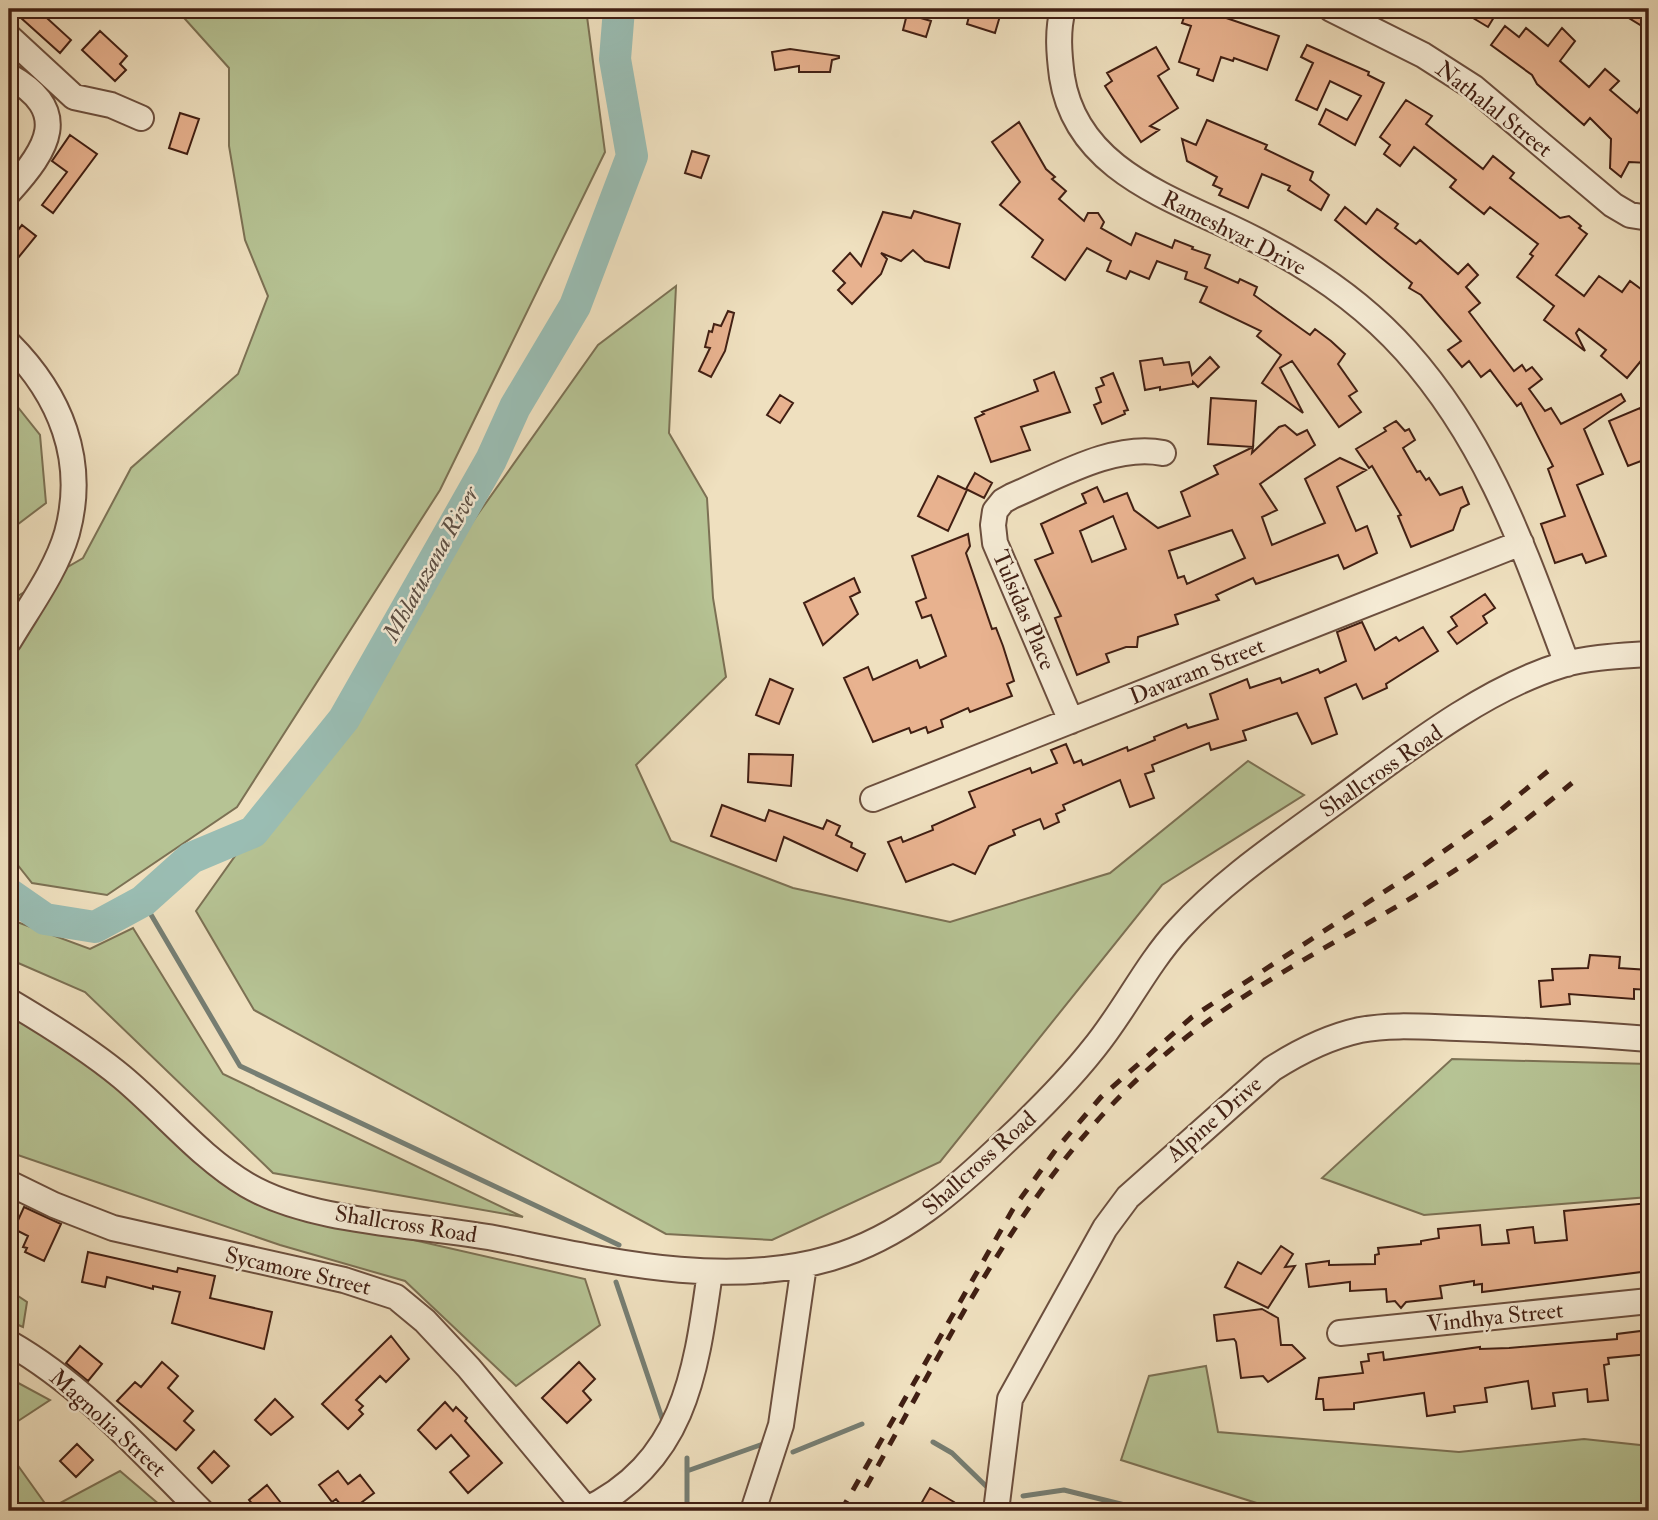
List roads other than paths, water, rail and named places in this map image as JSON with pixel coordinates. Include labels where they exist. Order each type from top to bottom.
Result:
[{"type":"street","name":"Rameshvar Drive","points":[[1063,9],[1059,56],[1064,90],[1076,120],[1090,143],[1131,179],[1302,265],[1360,307],[1405,349],[1458,416],[1500,492],[1567,664]]},
{"type":"street","name":"Nathalal Street","points":[[1331,9],[1423,55],[1473,87],[1613,205],[1630,215],[1649,218]]},
{"type":"street","points":[[9,37],[74,97],[111,105],[141,118]]},
{"type":"street","points":[[9,76],[34,93],[45,109],[50,126],[47,139],[37,158],[9,192]]},
{"type":"street","points":[[9,344],[33,368],[58,407],[73,461],[72,508],[66,534],[49,573],[11,637]]},
{"type":"street","name":"Tulsidas Place","points":[[1071,721],[1000,562],[993,525],[995,511],[1003,501],[1012,496],[1098,461],[1145,449],[1163,453]]},
{"type":"street","name":"Davaram Street","points":[[873,799],[1521,542]]},
{"type":"street","name":"Shallcross Road","points":[[9,1001],[75,1041],[120,1075],[206,1154],[248,1186],[283,1201],[330,1214],[500,1239],[576,1256],[710,1272],[765,1271],[804,1265],[852,1252],[881,1239],[917,1218],[951,1192],[1045,1104],[1093,1051],[1153,962],[1178,930],[1216,892],[1365,781],[1475,706],[1567,664],[1649,654]]},
{"type":"street","name":"Alpine Drive","points":[[996,1511],[1010,1399],[1105,1228],[1128,1198],[1272,1069],[1299,1052],[1330,1038],[1363,1030],[1484,1028],[1649,1039]]},
{"type":"street","name":"Sycamore Street","points":[[9,1183],[54,1205],[113,1228],[344,1280],[396,1297],[425,1321],[469,1368],[585,1510]]},
{"type":"street","points":[[753,1511],[781,1425],[804,1265]]},
{"type":"street","points":[[585,1510],[645,1465],[671,1435],[685,1403],[694,1371],[710,1272]]},
{"type":"street","name":"Vindhya Street","points":[[1340,1333],[1649,1301]]},
{"type":"street","name":"Magnolia Street","points":[[9,1343],[32,1356],[74,1389],[201,1511]]},
{"type":"waterway","name":"Mhlatuzana River","points":[[9,894],[45,919],[95,927],[143,901],[191,858],[253,832],[344,719],[491,460],[515,407],[575,306],[632,156],[615,59],[619,9]]},
{"type":"waterway","points":[[143,901],[240,1066],[619,1245]]},
{"type":"waterway","points":[[616,1282],[664,1424]]},
{"type":"waterway","points":[[793,1452],[862,1424]]},
{"type":"waterway","points":[[933,1442],[952,1453],[987,1487]]},
{"type":"waterway","points":[[687,1471],[763,1444]]},
{"type":"waterway","points":[[687,1458],[687,1511]]},
{"type":"waterway","points":[[1023,1496],[1064,1490],[1149,1511]]},
{"type":"railway","points":[[841,1511],[1013,1209],[1057,1148],[1101,1097],[1192,1017],[1413,873],[1492,817],[1553,767]]},
{"type":"railway","points":[[866,1487],[998,1255],[1075,1147],[1119,1098],[1168,1052],[1226,1009],[1454,871],[1514,829],[1572,783]]}]
